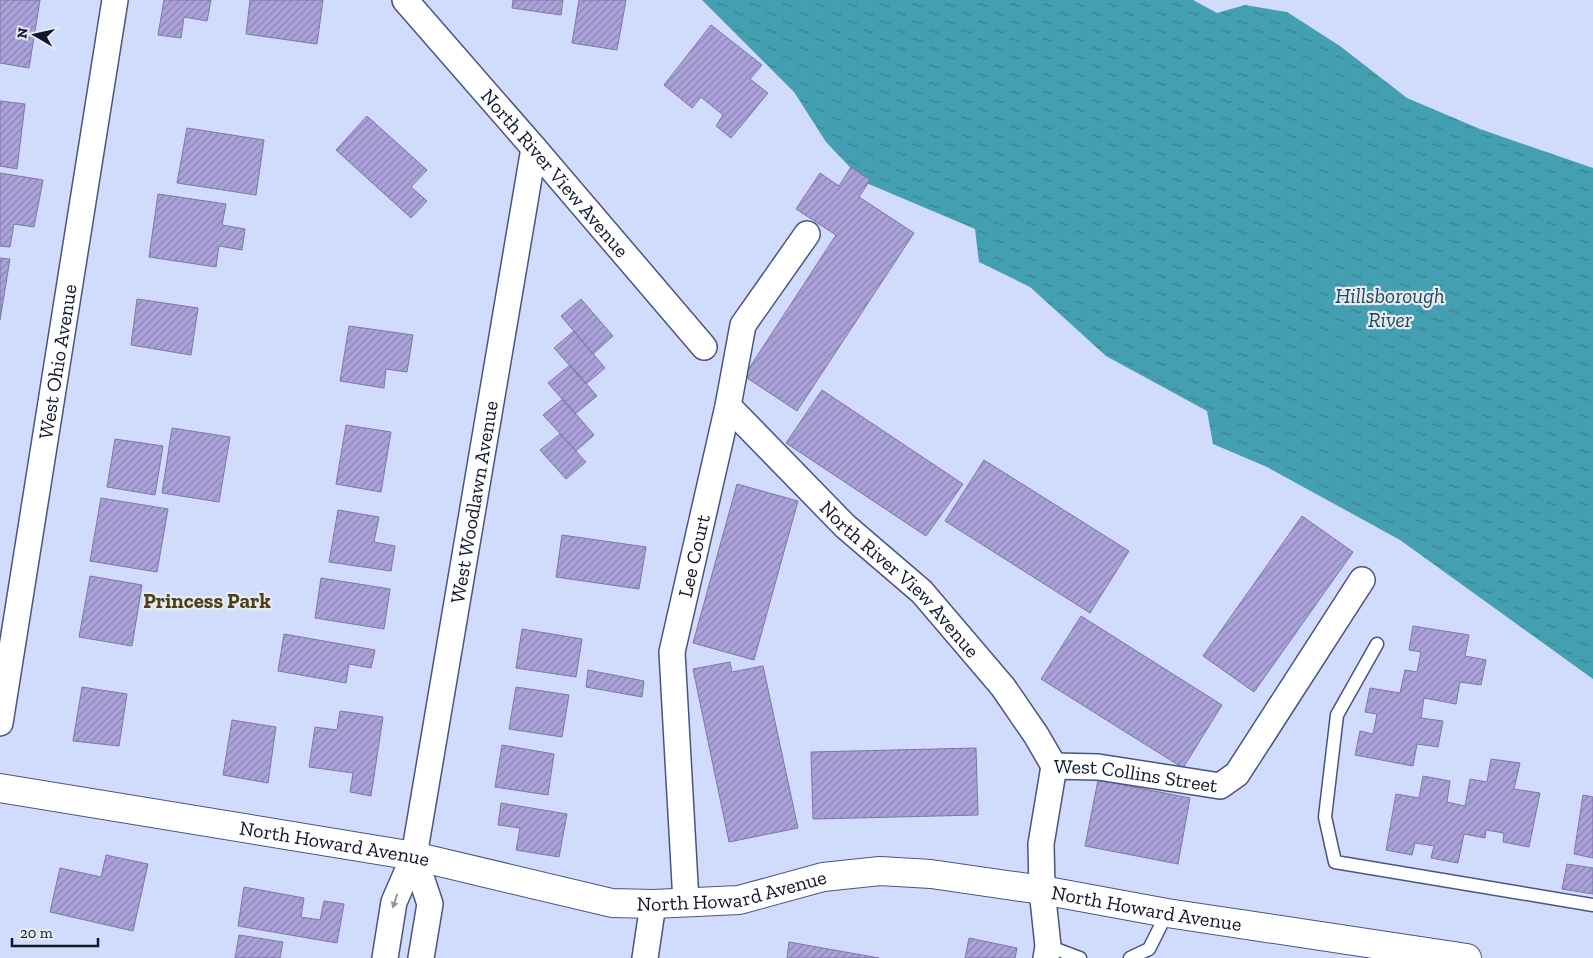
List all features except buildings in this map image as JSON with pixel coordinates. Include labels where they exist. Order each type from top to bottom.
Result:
[{"type":"street","name":"West Ohio Avenue","points":[[0,723],[115,0]]},
{"type":"street","name":"North River View Avenue","points":[[404,0],[534,148],[704,347]]},
{"type":"street","name":"West Woodlawn Avenue","points":[[385,958],[394,902],[414,856],[534,148]]},
{"type":"street","name":"Lee Court","points":[[686,902],[672,652],[728,406],[743,325],[808,234]]},
{"type":"street","name":"North River View Avenue","points":[[728,406],[846,526],[922,592],[1003,687],[1036,735],[1054,766]]},
{"type":"street","name":"West Collins Street","points":[[1047,952],[1042,890],[1041,844],[1054,766],[1098,767],[1220,786],[1238,774],[1362,580]]},
{"type":"street","name":"North Howard Avenue","points":[[0,788],[414,856],[612,903],[653,904],[739,900],[823,877],[880,871],[931,874],[1042,890],[1167,913],[1467,958]]},
{"type":"street","name":"West Woodlawn Avenue","points":[[414,856],[430,904],[421,958]]},
{"type":"street","points":[[645,958],[653,904]]},
{"type":"lane","points":[[1377,644],[1337,715],[1324,817],[1335,862],[1593,905]]},
{"type":"lane","points":[[1130,958],[1149,950],[1167,913]]},
{"type":"lane","points":[[1047,952],[1080,958]]},
{"type":"water","name":"Hillsborough River","points":[[702,0],[1193,0],[1217,13],[1245,5],[1287,12],[1340,46],[1407,98],[1480,129],[1593,168],[1593,679],[1400,540],[1267,467],[1213,444],[1207,411],[1106,356],[1030,287],[979,262],[975,229],[864,182],[826,142],[794,92]]},
{"type":"district","name":"Princess Park","points":[[207,600]]}]
